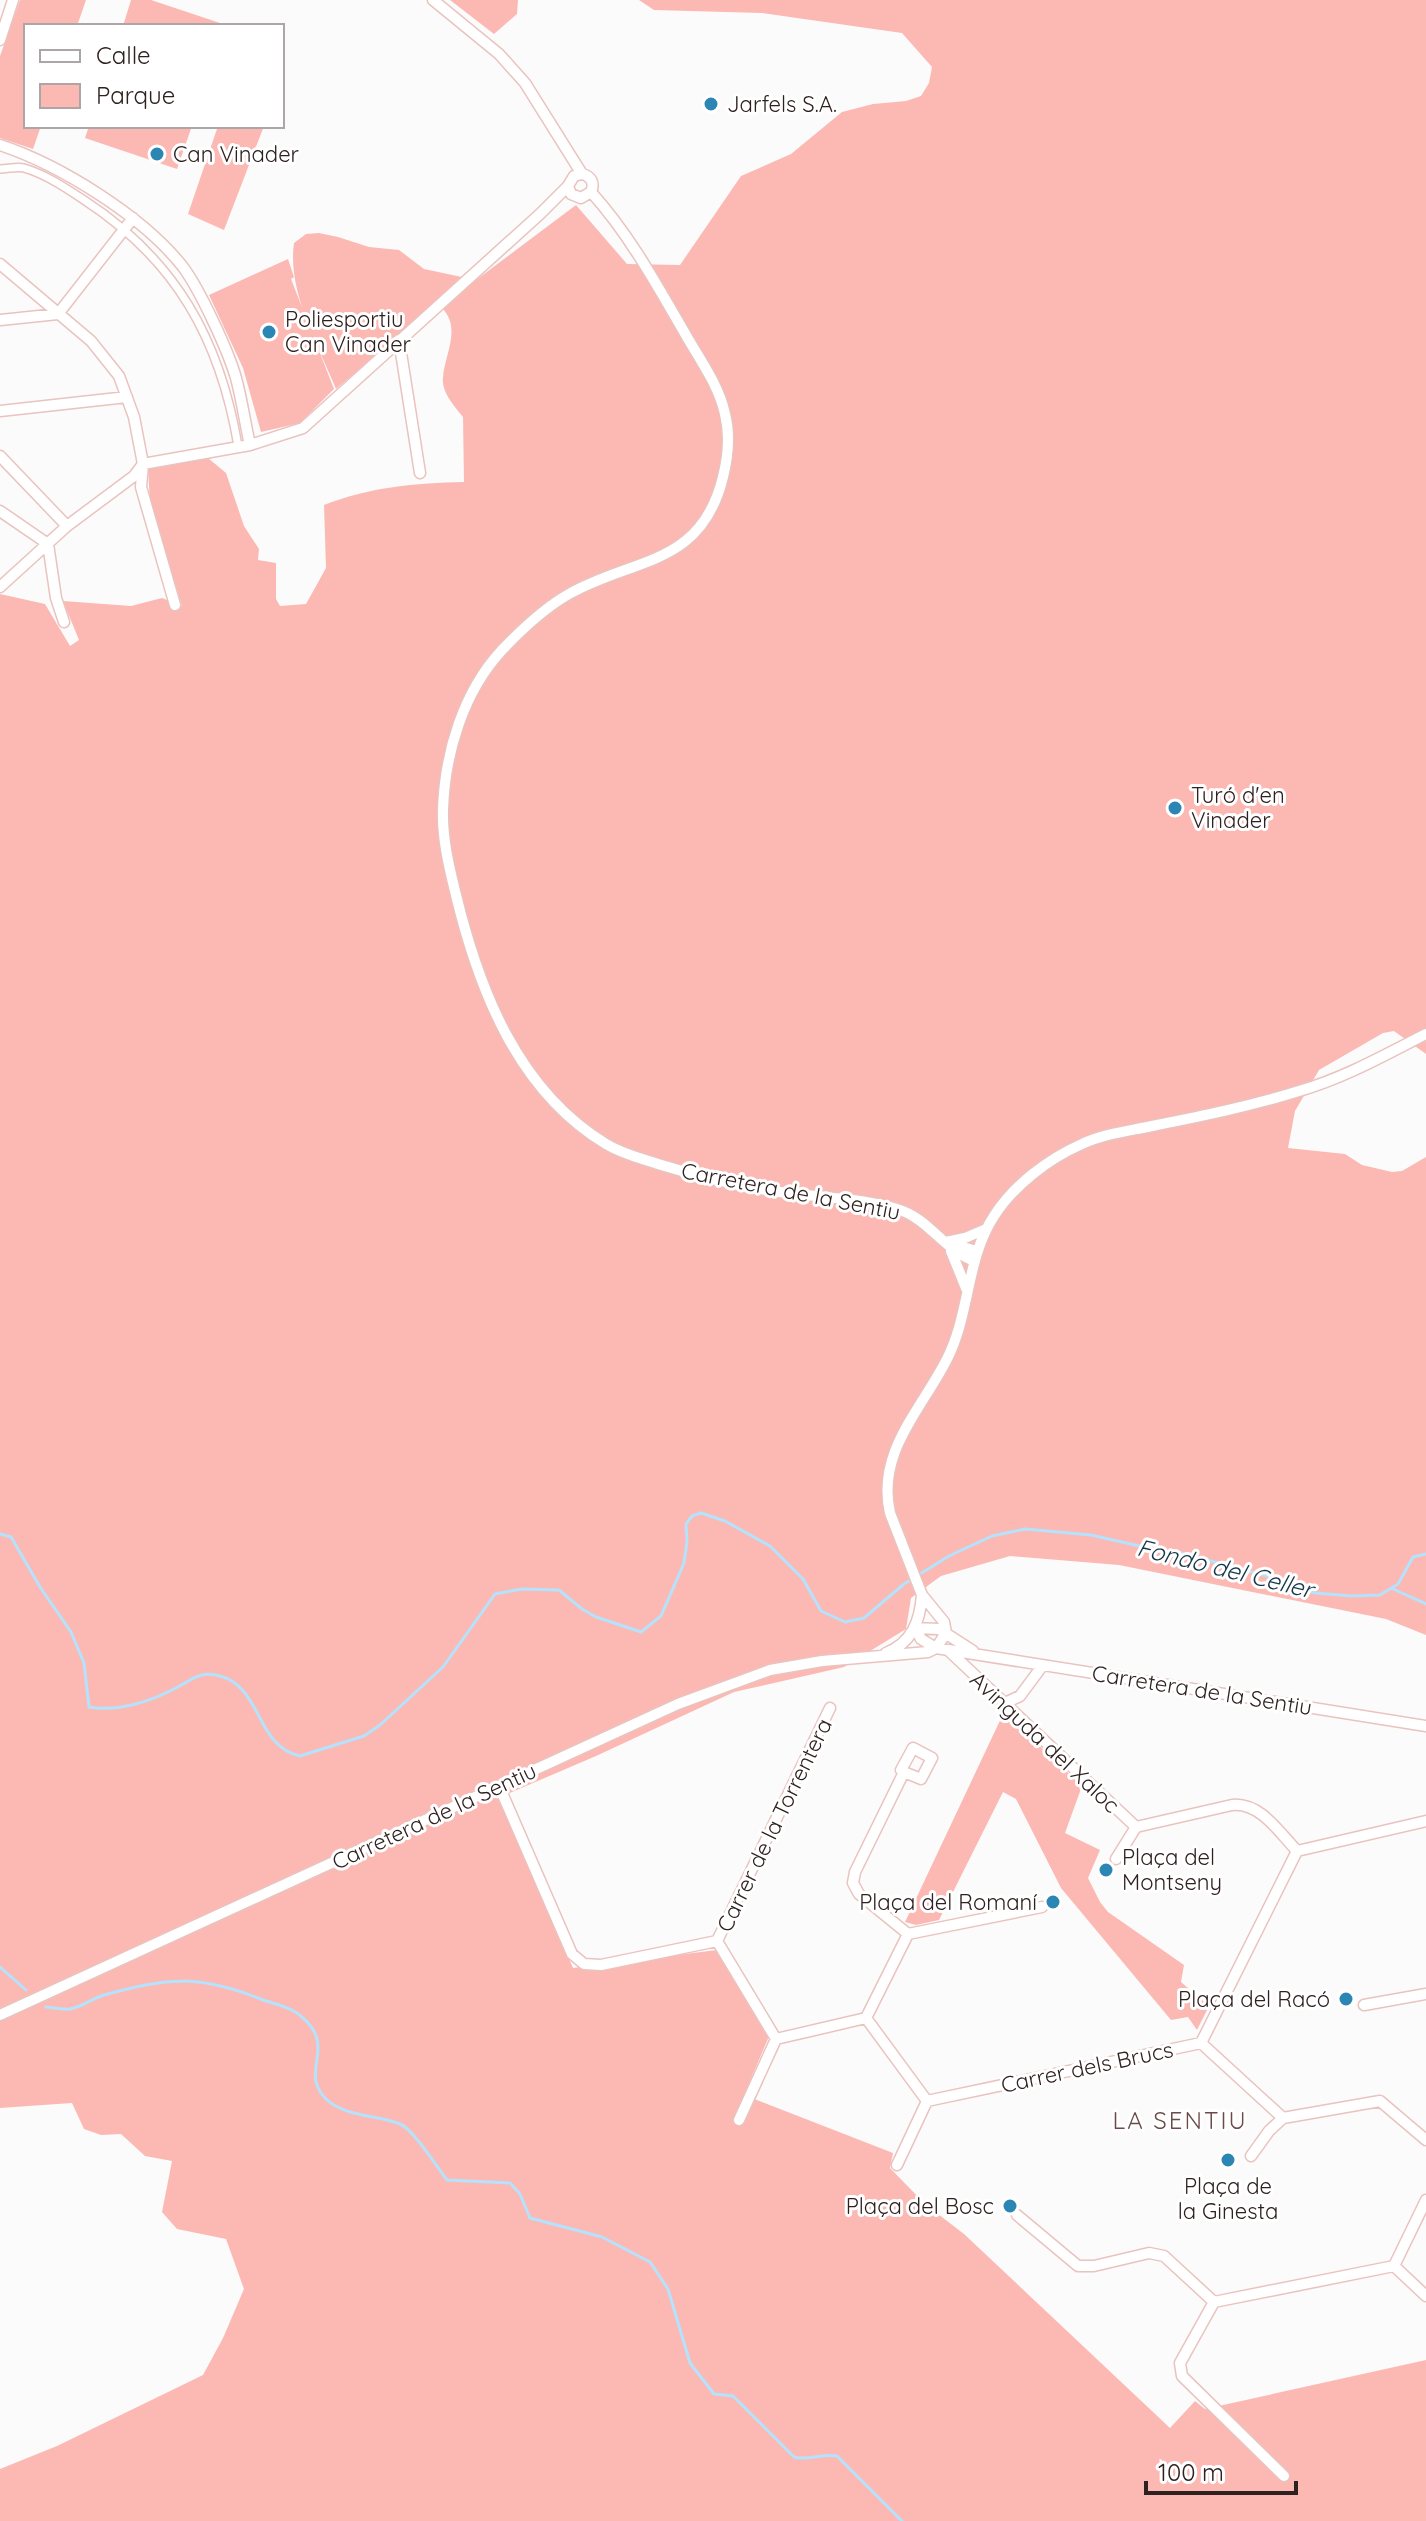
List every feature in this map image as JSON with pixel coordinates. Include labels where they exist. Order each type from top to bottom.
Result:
[{"type":"street","points":[[0,40],[13,0]]},
{"type":"street","points":[[433,0],[499,54],[525,83],[582,174],[592,180],[591,192],[585,197],[578,198],[571,194],[568,186]]},
{"type":"street","points":[[0,145],[26,154],[105,198],[133,218],[183,267],[213,323],[235,376],[244,446]]},
{"type":"street","points":[[0,169],[22,167],[64,187],[140,243],[177,284],[197,316],[216,357],[244,446]]},
{"type":"street","points":[[0,587],[67,526],[134,476],[143,464],[244,446],[303,428],[568,186],[571,179],[582,174]]},
{"type":"street","name":"Carretera de la Sentiu","points":[[591,192],[629,240],[715,386],[725,414],[728,440],[724,476],[712,510],[691,536],[673,551],[649,563],[596,580],[546,610],[499,653],[467,705],[453,738],[443,810],[447,856],[474,963],[502,1027],[543,1090],[565,1115],[609,1146],[701,1177],[777,1192],[875,1203],[903,1210],[916,1216],[960,1255],[976,1256]]},
{"type":"street","points":[[0,320],[58,314],[133,218]]},
{"type":"street","points":[[0,264],[91,341],[119,376],[143,464],[141,487],[175,605]]},
{"type":"street","points":[[399,340],[420,473]]},
{"type":"street","points":[[0,411],[127,397]]},
{"type":"street","points":[[0,456],[67,526]]},
{"type":"street","points":[[0,511],[48,544],[56,598],[64,622]]},
{"type":"street","points":[[915,1628],[933,1650],[946,1633],[944,1622],[920,1590],[890,1513],[888,1472],[909,1420],[947,1359],[986,1229],[1009,1195],[1026,1180],[1084,1143],[1302,1091],[1347,1073],[1426,1034]]},
{"type":"street","points":[[946,1242],[986,1229]]},
{"type":"street","name":"Carretera de la Sentiu","points":[[946,1242],[967,1290]]},
{"type":"street","points":[[880,1655],[900,1646],[915,1628],[921,1614],[920,1590]]},
{"type":"street","points":[[915,1628],[930,1627],[946,1633]]},
{"type":"street","name":"Avinguda del Xaloc","points":[[946,1633],[978,1654]]},
{"type":"street","name":"Carretera de la Sentiu","points":[[0,2015],[678,1704],[770,1670],[822,1661],[933,1650]]},
{"type":"street","name":"Avinguda del Xaloc","points":[[933,1650],[978,1654]]},
{"type":"street","name":"Avinguda del Xaloc","points":[[933,1650],[962,1664]]},
{"type":"street","name":"Avinguda del Xaloc","points":[[948,1650],[1136,1827],[1232,1805],[1246,1806],[1259,1813],[1297,1851]]},
{"type":"street","name":"Carretera de la Sentiu","points":[[978,1654],[1426,1726]]},
{"type":"street","points":[[1005,1703],[1020,1696],[1043,1665]]},
{"type":"street","points":[[1020,1696],[1022,1719]]},
{"type":"street","name":"Carrer de la Torrentera","points":[[717,1941],[830,1708]]},
{"type":"street","points":[[904,1772],[855,1872],[853,1883],[859,1894],[908,1934]]},
{"type":"street","points":[[499,1786],[572,1954],[584,1964],[601,1965],[717,1941],[776,2039]]},
{"type":"street","points":[[1297,1851],[1426,1821]]},
{"type":"street","points":[[1116,1859],[1136,1827]]},
{"type":"street","name":"Carrer dels Brucs","points":[[927,2101],[1201,2043],[1297,1851]]},
{"type":"street","points":[[908,1934],[1042,1907]]},
{"type":"street","points":[[866,2018],[908,1934]]},
{"type":"street","points":[[1364,2005],[1426,1994]]},
{"type":"street","points":[[776,2039],[866,2018]]},
{"type":"street","points":[[866,2018],[927,2101],[897,2165]]},
{"type":"street","points":[[739,2120],[776,2039]]},
{"type":"street","points":[[1201,2043],[1283,2118]]},
{"type":"street","points":[[1251,2156],[1283,2118],[1380,2101],[1426,2140]]},
{"type":"street","points":[[1394,2266],[1426,2200]]},
{"type":"street","points":[[1017,2215],[1078,2266],[1094,2266],[1149,2253],[1164,2256],[1214,2302]]},
{"type":"street","points":[[1394,2266],[1426,2296]]},
{"type":"street","points":[[1284,2476],[1182,2376],[1180,2363],[1214,2302],[1394,2266]]},
{"type":"green space","points":[[20,0],[86,0],[78,24],[24,24],[24,128],[40,128],[33,149],[0,138],[0,56]]},
{"type":"green space","points":[[131,0],[151,0],[223,24],[124,24]]},
{"type":"green space","points":[[450,0],[518,0],[517,14],[494,34]]},
{"type":"green space","points":[[639,0],[1426,0],[1426,1054],[1394,1031],[1383,1033],[1319,1070],[1295,1111],[1288,1148],[1345,1154],[1362,1165],[1392,1172],[1402,1171],[1426,1157],[1426,1635],[1386,1619],[1119,1565],[1010,1556],[941,1576],[911,1598],[906,1629],[844,1667],[734,1692],[498,1798],[573,1968],[717,1950],[770,2034],[744,2095],[893,2153],[890,2168],[925,2204],[964,2234],[1170,2428],[1195,2401],[1205,2409],[1426,2360],[1426,2521],[0,2521],[0,2469],[57,2446],[203,2375],[244,2289],[226,2239],[177,2229],[162,2212],[172,2161],[145,2156],[121,2134],[101,2135],[84,2129],[72,2103],[0,2108],[0,594],[45,604],[70,646],[79,640],[63,601],[131,606],[162,598],[182,606],[150,504],[148,468],[202,453],[226,473],[244,526],[259,549],[258,560],[276,563],[276,599],[280,606],[306,604],[326,568],[324,505],[393,487],[464,482],[463,417],[449,398],[443,383],[451,325],[443,309],[391,342],[336,389],[306,318],[295,280],[294,243],[306,234],[319,233],[369,247],[399,250],[424,269],[476,280],[576,205],[627,264],[680,265],[741,176],[791,154],[842,112],[921,96],[929,83],[932,67],[902,33],[762,13],[654,10]]},
{"type":"green space","name":"Can Vinader","points":[[88,128],[191,128],[177,169],[85,138]]},
{"type":"green space","points":[[217,128],[263,128],[224,230],[188,214]]},
{"type":"green space","name":"Poliesportiu Can Vinader","points":[[288,259],[294,277],[291,279],[334,389],[300,423],[261,432],[243,368],[209,295]]},
{"type":"green space","points":[[1004,1712],[1082,1786],[1065,1833],[1100,1850],[1088,1878],[1108,1912],[1184,1965],[1181,1982],[1209,2006],[1197,2030],[1188,2017],[1171,2020],[1061,1888],[1016,1799],[1003,1792],[939,1920],[916,1925],[905,1922]]},
{"type":"waterway","points":[[0,1534],[11,1537],[71,1632],[84,1663],[89,1707],[133,1705],[164,1694],[201,1675],[220,1676],[234,1682],[244,1692],[275,1741],[300,1756],[364,1736],[380,1725],[443,1667],[495,1594],[522,1589],[559,1590],[596,1617],[641,1632],[661,1616],[684,1563],[686,1524],[692,1516],[701,1513],[725,1521],[770,1546],[803,1579],[821,1611],[845,1622],[864,1618],[904,1584],[949,1556],[992,1536],[1025,1529],[1091,1535],[1181,1553],[1267,1576],[1315,1593],[1352,1596],[1380,1595],[1398,1584],[1413,1557],[1426,1554]]},
{"type":"waterway","name":"Fondo del Celler","points":[[1393,1589],[1426,1604]]},
{"type":"waterway","points":[[0,1967],[26,1990]]},
{"type":"waterway","points":[[46,2007],[70,2009],[126,1989],[181,1981],[236,1990],[297,2013],[312,2028],[317,2039],[316,2079],[318,2089],[326,2099],[342,2109],[405,2127],[447,2180],[510,2183],[520,2194],[530,2218],[602,2237],[650,2262],[668,2289],[690,2363],[714,2394],[733,2396],[794,2457],[837,2456],[902,2521]]},
{"type":"place","name":"Jarfels S.A.","points":[[711,104]]},
{"type":"place","name":"Can Vinader","points":[[157,154]]},
{"type":"place","name":"Poliesportiu Can Vinader","points":[[269,332]]},
{"type":"place","name":"Turó d'en Vinader","points":[[1175,808]]},
{"type":"place","name":"Plaça del Montseny","points":[[1106,1870]]},
{"type":"place","name":"Plaça del Romaní","points":[[1053,1902]]},
{"type":"place","name":"Plaça del Racó","points":[[1346,1999]]},
{"type":"place","name":"Plaça de la Ginesta","points":[[1228,2160]]},
{"type":"place","name":"Plaça del Bosc","points":[[1010,2206]]},
{"type":"district","name":"LA SENTIU","points":[[1180,2121]]}]
